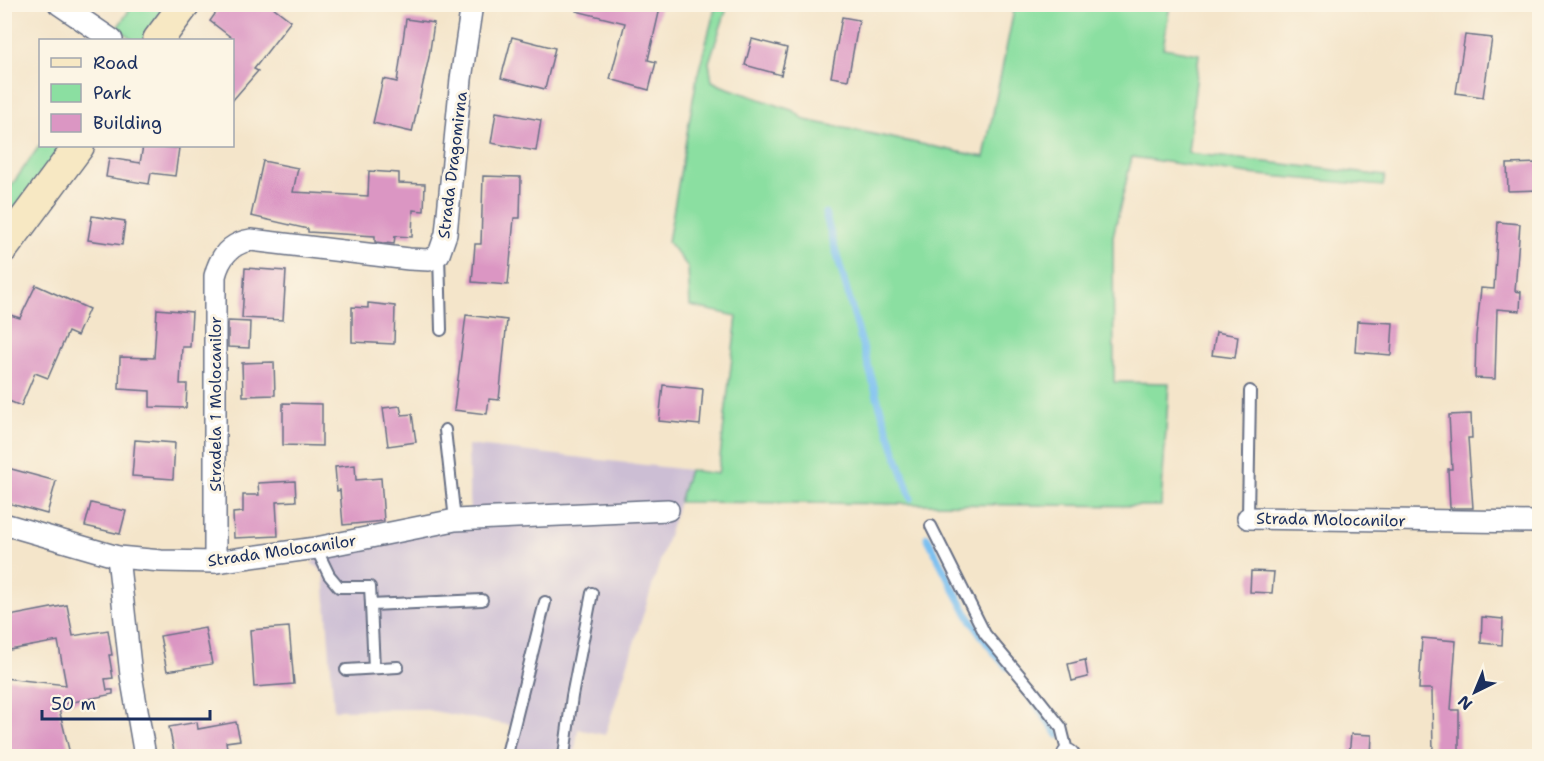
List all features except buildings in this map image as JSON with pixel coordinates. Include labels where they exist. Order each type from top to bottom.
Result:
[{"type":"street","points":[[59,4],[111,39]]},
{"type":"street","points":[[159,39],[185,4]]},
{"type":"street","name":"Strada Dragomirna","points":[[229,250],[236,244],[251,240],[409,260],[429,260],[439,254],[446,234],[461,79],[472,4]]},
{"type":"street","points":[[4,247],[79,147]]},
{"type":"street","name":"Stradela 1 Molocanilor","points":[[215,562],[215,276],[218,265],[229,250]]},
{"type":"street","name":"Strada Molocanilor","points":[[4,524],[118,557],[215,562],[316,548],[455,520],[668,510]]},
{"type":"street","name":"Strada Molocanilor","points":[[1248,518],[1539,522]]},
{"type":"street","points":[[118,557],[131,675],[145,756]]},
{"type":"lane","points":[[439,254],[441,330]]},
{"type":"lane","name":"Strada Molocanilor","points":[[1248,518],[1250,391]]},
{"type":"lane","points":[[445,430],[455,520]]},
{"type":"lane","points":[[930,526],[984,634],[1061,727],[1068,756]]},
{"type":"lane","points":[[316,548],[329,575],[339,587],[370,586],[374,668]]},
{"type":"lane","points":[[564,756],[572,696],[592,594]]},
{"type":"lane","points":[[371,605],[482,600]]},
{"type":"lane","points":[[508,756],[545,602]]},
{"type":"lane","points":[[346,670],[398,667]]},
{"type":"shaded area","points":[[468,445],[689,470],[605,735],[578,729],[574,756],[513,756],[520,727],[422,709],[334,710],[324,575],[318,567],[311,563],[331,551],[470,524]]},
{"type":"green space","points":[[133,5],[172,5],[146,39],[133,39],[117,28]]},
{"type":"green space","points":[[716,5],[728,5],[709,62],[712,81],[794,111],[805,120],[984,157],[1015,5],[1170,5],[1163,48],[1199,54],[1188,153],[1385,176],[1383,186],[1248,174],[1132,157],[1113,236],[1114,382],[1169,383],[1161,506],[679,502],[689,470],[718,474],[737,316],[690,306],[688,267],[668,242],[697,77]]},
{"type":"green space","points":[[39,146],[66,147],[5,233],[4,196]]},
{"type":"waterway","points":[[825,213],[880,407],[911,498]]},
{"type":"waterway","points":[[927,537],[972,622],[1007,667]]},
{"type":"waterway","points":[[1020,683],[1058,735]]}]
